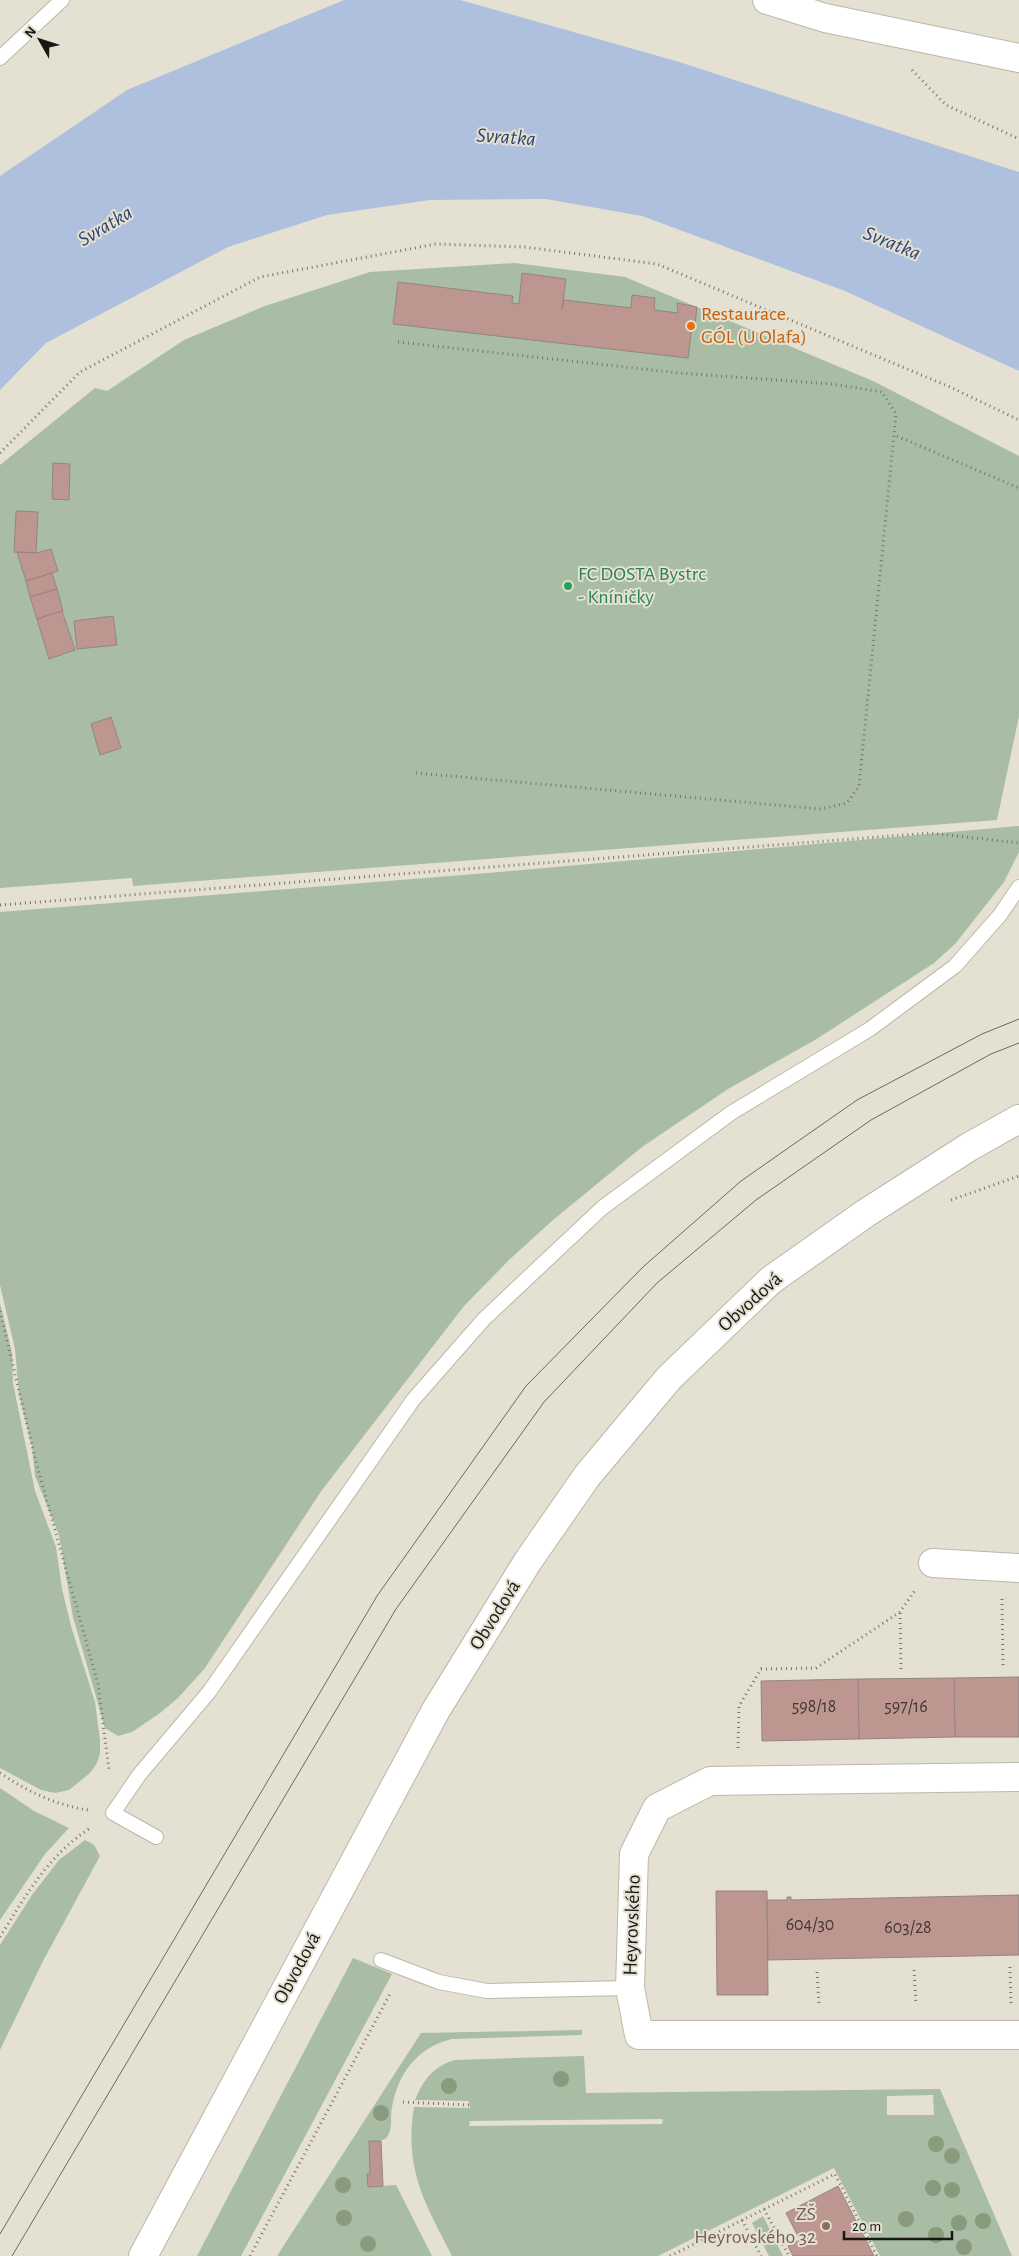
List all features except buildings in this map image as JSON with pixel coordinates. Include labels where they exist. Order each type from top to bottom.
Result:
[{"type":"main road","points":[[767,0],[825,18],[1019,58]]},
{"type":"main road","name":"Obvodová","points":[[143,2256],[436,1710],[528,1561],[587,1476],[669,1378],[771,1280],[866,1213],[969,1147],[1019,1119]]},
{"type":"main road","points":[[933,1564],[1011,1569]]},
{"type":"main road","name":"Heyrovského","points":[[1019,1777],[710,1781],[657,1808],[634,1854],[630,1988],[639,2036],[1019,2034]]},
{"type":"lane","points":[[0,58],[62,0]]},
{"type":"lane","points":[[156,1838],[114,1813],[139,1774],[209,1692],[413,1400],[484,1319],[602,1208],[731,1113],[870,1030],[954,966],[1000,914],[1019,887]]},
{"type":"lane","points":[[381,1960],[403,1970],[439,1982],[488,1991],[630,1988]]},
{"type":"path","points":[[908,66],[946,105],[1019,138]]},
{"type":"path","points":[[0,452],[80,372],[260,276],[436,244],[524,247],[657,264],[950,387],[1019,420]]},
{"type":"path","points":[[398,342],[670,372],[832,384],[882,392],[896,414],[859,786],[846,803],[821,809],[416,772]]},
{"type":"path","points":[[894,434],[1019,488]]},
{"type":"path","points":[[0,905],[930,833],[1019,842]]},
{"type":"path","points":[[946,1201],[1019,1176]]},
{"type":"path","points":[[0,1311],[35,1458],[98,1684],[106,1729],[114,1813]]},
{"type":"path","points":[[737,1781],[739,1706],[761,1669],[816,1668],[900,1612],[933,1564]]},
{"type":"path","points":[[1003,1668],[1011,1569]]},
{"type":"path","points":[[900,1612],[900,1670]]},
{"type":"path","points":[[0,1772],[22,1788],[53,1801],[80,1808],[114,1813]]},
{"type":"path","points":[[0,1937],[40,1874],[52,1860],[71,1840],[114,1813]]},
{"type":"path","points":[[250,2256],[403,1970]]},
{"type":"path","points":[[403,2102],[470,2104]]},
{"type":"path","points":[[670,2256],[835,2174],[877,2256]]},
{"type":"path","points":[[764,2209],[789,2256]]},
{"type":"path","points":[[742,2220],[761,2256]]},
{"type":"green space","name":"FC DOSTA Bystrc - Kníničky","points":[[515,263],[625,277],[873,381],[1019,456],[1019,716],[997,820],[133,886],[132,878],[0,888],[0,465],[95,388],[107,391],[184,340],[265,306],[370,272]]},
{"type":"green space","points":[[1019,826],[1019,852],[1004,882],[955,944],[934,963],[815,1040],[728,1089],[642,1147],[553,1220],[509,1260],[464,1306],[322,1490],[205,1668],[178,1698],[132,1732],[118,1736],[105,1728],[73,1617],[59,1535],[35,1476],[32,1447],[19,1395],[15,1349],[0,1285],[0,912],[500,872]]},
{"type":"green space","points":[[0,1303],[12,1353],[13,1383],[35,1491],[56,1547],[62,1589],[71,1626],[95,1702],[100,1740],[100,1753],[97,1763],[90,1773],[69,1790],[55,1793],[41,1790],[0,1768]]},
{"type":"green space","points":[[0,1788],[34,1811],[69,1828],[45,1854],[0,1920]]},
{"type":"green space","points":[[85,1840],[94,1845],[100,1856],[43,1961],[0,2050],[0,1945],[32,1895],[59,1860]]},
{"type":"green space","points":[[353,1958],[392,1974],[241,2256],[197,2256]]},
{"type":"green space","points":[[582,2030],[582,2035],[452,2039],[429,2048],[412,2063],[405,2073],[399,2083],[391,2110],[389,2134],[383,2140],[369,2141],[370,2174],[367,2174],[368,2187],[396,2185],[432,2256],[277,2256],[421,2033]]},
{"type":"green space","points":[[584,2056],[586,2093],[940,2089],[1012,2256],[880,2256],[834,2168],[658,2256],[452,2256],[425,2202],[419,2185],[412,2149],[412,2129],[414,2107],[470,2108],[469,2101],[415,2100],[426,2080],[435,2070],[455,2060]],"holes":[[[933,2095],[934,2115],[887,2115],[887,2096]],[[663,2119],[662,2124],[469,2126],[470,2121]]]},
{"type":"green space","points":[[763,2216],[783,2256],[769,2256],[752,2223]]},
{"type":"water","name":"Svratka","points":[[344,0],[460,0],[676,61],[1019,172],[1019,371],[845,291],[642,216],[546,199],[430,200],[327,215],[228,247],[46,343],[0,390],[0,176],[127,90]]},
{"type":"tram line","points":[[0,2234],[377,1596],[526,1386],[643,1267],[741,1181],[857,1100],[982,1034],[1019,1019]]},
{"type":"tram line","points":[[12,2256],[396,1609],[544,1402],[657,1283],[756,1200],[871,1120],[991,1054],[1019,1043]]},
{"type":"place","name":"Restaurace GÓL (U Olafa)","points":[[691,326]]},
{"type":"place","name":"FC DOSTA Bystrc - Kníničky","points":[[568,586]]},
{"type":"place","name":"ZŠ Heyrovského 32","points":[[826,2226]]}]
